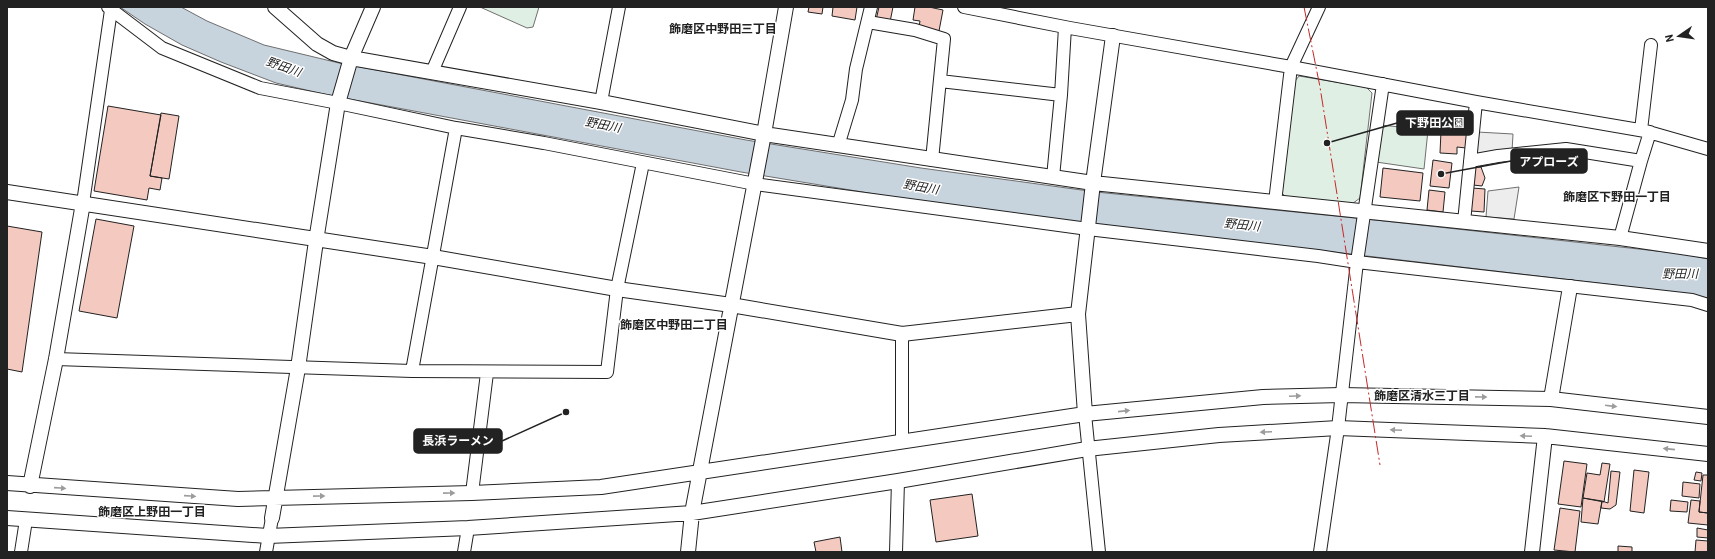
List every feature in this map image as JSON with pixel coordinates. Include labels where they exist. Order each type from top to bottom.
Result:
[{"type":"street","points":[[275,7],[317,44],[333,53],[351,58],[601,102],[764,134],[1093,183],[1620,238],[1708,251]]},
{"type":"street","points":[[266,552],[298,368],[338,103],[351,58],[373,7]]},
{"type":"street","points":[[432,72],[460,7]]},
{"type":"street","points":[[601,102],[619,7]]},
{"type":"street","points":[[688,552],[692,513],[755,184],[786,7]]},
{"type":"street","points":[[838,146],[852,100],[856,69],[871,7]]},
{"type":"street","points":[[964,7],[1113,36],[1645,131],[1708,149]]},
{"type":"street","points":[[1275,202],[1291,67],[1319,7]]},
{"type":"street","points":[[30,486],[56,359],[83,203],[109,8],[162,48],[260,88],[456,128],[544,143],[755,184],[1088,229],[1310,255],[1357,262],[1692,300],[1708,305]]},
{"type":"street","points":[[868,22],[915,30],[944,39],[932,160]]},
{"type":"street","points":[[1053,177],[1061,95],[1065,27]]},
{"type":"street","points":[[1099,552],[1087,449],[1078,314],[1093,183],[1113,36]]},
{"type":"street","points":[[1620,238],[1642,161],[1651,45]]},
{"type":"street","points":[[940,81],[1061,95]]},
{"type":"street","points":[[1320,552],[1338,428],[1357,262],[1366,211],[1383,84]]},
{"type":"street","points":[[1464,222],[1476,102]]},
{"type":"street","points":[[412,371],[456,128]]},
{"type":"street","points":[[1470,160],[1566,149],[1642,161]]},
{"type":"street","points":[[56,359],[487,373],[607,372],[617,288],[643,163]]},
{"type":"street","points":[[7,192],[731,305],[902,334],[1078,314]]},
{"type":"street","points":[[1551,399],[1570,287]]},
{"type":"street","points":[[902,334],[902,442]]},
{"type":"street","points":[[472,493],[487,373]]},
{"type":"street","points":[[7,483],[30,486],[238,499],[472,493],[600,487],[1085,414],[1263,397],[1341,395],[1551,399],[1708,417]]},
{"type":"street","points":[[7,518],[268,536],[468,528],[692,513],[898,482],[1087,449],[1219,435],[1338,428],[1545,436],[1708,454]]},
{"type":"street","points":[[1532,552],[1545,436]]},
{"type":"street","points":[[896,552],[898,482]]},
{"type":"street","points":[[21,552],[26,520]]},
{"type":"street","points":[[464,552],[468,528]]},
{"type":"green space","points":[[480,7],[539,7],[533,27],[527,28]]},
{"type":"green space","points":[[1299,76],[1366,87],[1372,93],[1360,198],[1352,204],[1287,198],[1282,193],[1295,81]]},
{"type":"green space","points":[[1381,125],[1428,130],[1424,169],[1376,162]]},
{"type":"shaded area","points":[[1477,132],[1513,134],[1512,151],[1473,156]]},
{"type":"shaded area","points":[[1519,187],[1514,219],[1486,217],[1488,191]]},
{"type":"water","name":"野田川","points":[[120,7],[181,7],[207,21],[264,45],[339,63],[746,140],[921,168],[1096,192],[1375,220],[1684,254],[1708,259],[1708,298],[1648,289],[1094,224],[917,201],[741,172],[328,95],[276,83],[182,45],[145,24]]},
{"type":"building","points":[[809,7],[823,7],[822,14],[808,12]]},
{"type":"building","points":[[833,7],[857,7],[855,20],[832,16]]},
{"type":"building","points":[[879,7],[893,7],[890,22],[876,20]]},
{"type":"building","points":[[915,7],[929,7],[943,10],[939,31],[919,27],[920,21],[913,20]]},
{"type":"building","points":[[108,106],[161,115],[150,176],[162,178],[160,190],[149,188],[147,200],[94,191]]},
{"type":"building","points":[[161,113],[179,116],[169,179],[150,176]]},
{"type":"building","points":[[1441,131],[1467,133],[1466,148],[1457,147],[1457,154],[1440,153]]},
{"type":"building","points":[[1433,160],[1452,163],[1449,188],[1430,186]]},
{"type":"building","points":[[1474,167],[1481,167],[1485,178],[1482,186],[1473,185]]},
{"type":"building","points":[[1383,168],[1423,173],[1420,201],[1380,197]]},
{"type":"building","points":[[1472,188],[1485,189],[1484,212],[1471,211]]},
{"type":"building","points":[[1429,190],[1445,192],[1443,212],[1427,210]]},
{"type":"building","points":[[96,219],[134,226],[117,318],[79,311]]},
{"type":"building","points":[[7,226],[42,232],[22,372],[7,369]]},
{"type":"building","points":[[1564,461],[1587,464],[1581,507],[1558,504]]},
{"type":"building","points":[[1602,463],[1610,464],[1604,502],[1583,498],[1587,473],[1600,475]]},
{"type":"building","points":[[1634,470],[1649,472],[1644,513],[1630,511]]},
{"type":"building","points":[[1611,471],[1620,472],[1616,505],[1610,509],[1601,508],[1602,501],[1608,503]]},
{"type":"building","points":[[1696,472],[1702,473],[1701,481],[1694,480]]},
{"type":"building","points":[[1703,475],[1708,475],[1708,513],[1699,512]]},
{"type":"building","points":[[1683,482],[1700,484],[1699,498],[1682,496]]},
{"type":"building","points":[[972,494],[978,536],[936,542],[930,500]]},
{"type":"building","points":[[1583,498],[1602,501],[1598,524],[1581,522]]},
{"type":"building","points":[[1671,500],[1688,502],[1687,512],[1670,511]]},
{"type":"building","points":[[1691,500],[1700,501],[1699,512],[1708,513],[1708,525],[1688,523]]},
{"type":"building","points":[[1560,508],[1580,511],[1575,552],[1554,550]]},
{"type":"building","points":[[1697,528],[1708,530],[1708,538],[1697,537]]},
{"type":"building","points":[[840,537],[842,552],[816,552],[814,542]]},
{"type":"building","points":[[1696,540],[1708,541],[1708,552],[1695,552]]},
{"type":"building","points":[[1618,546],[1632,547],[1632,552],[1618,552]]},
{"type":"power","points":[[1304,7],[1320,87],[1380,465]]},
{"type":"place","name":"下野田公園","points":[[1327,143]]},
{"type":"place","name":"アプローズ","points":[[1441,174]]},
{"type":"place","name":"長浜ラーメン","points":[[566,412]]},
{"type":"district","name":"飾磨区中野田三丁目","points":[[723,28]]},
{"type":"district","name":"飾磨区下野田一丁目","points":[[1617,196]]},
{"type":"district","name":"飾磨区中野田二丁目","points":[[674,324]]},
{"type":"district","name":"飾磨区清水三丁目","points":[[1422,395]]},
{"type":"district","name":"飾磨区上野田一丁目","points":[[152,511]]}]
